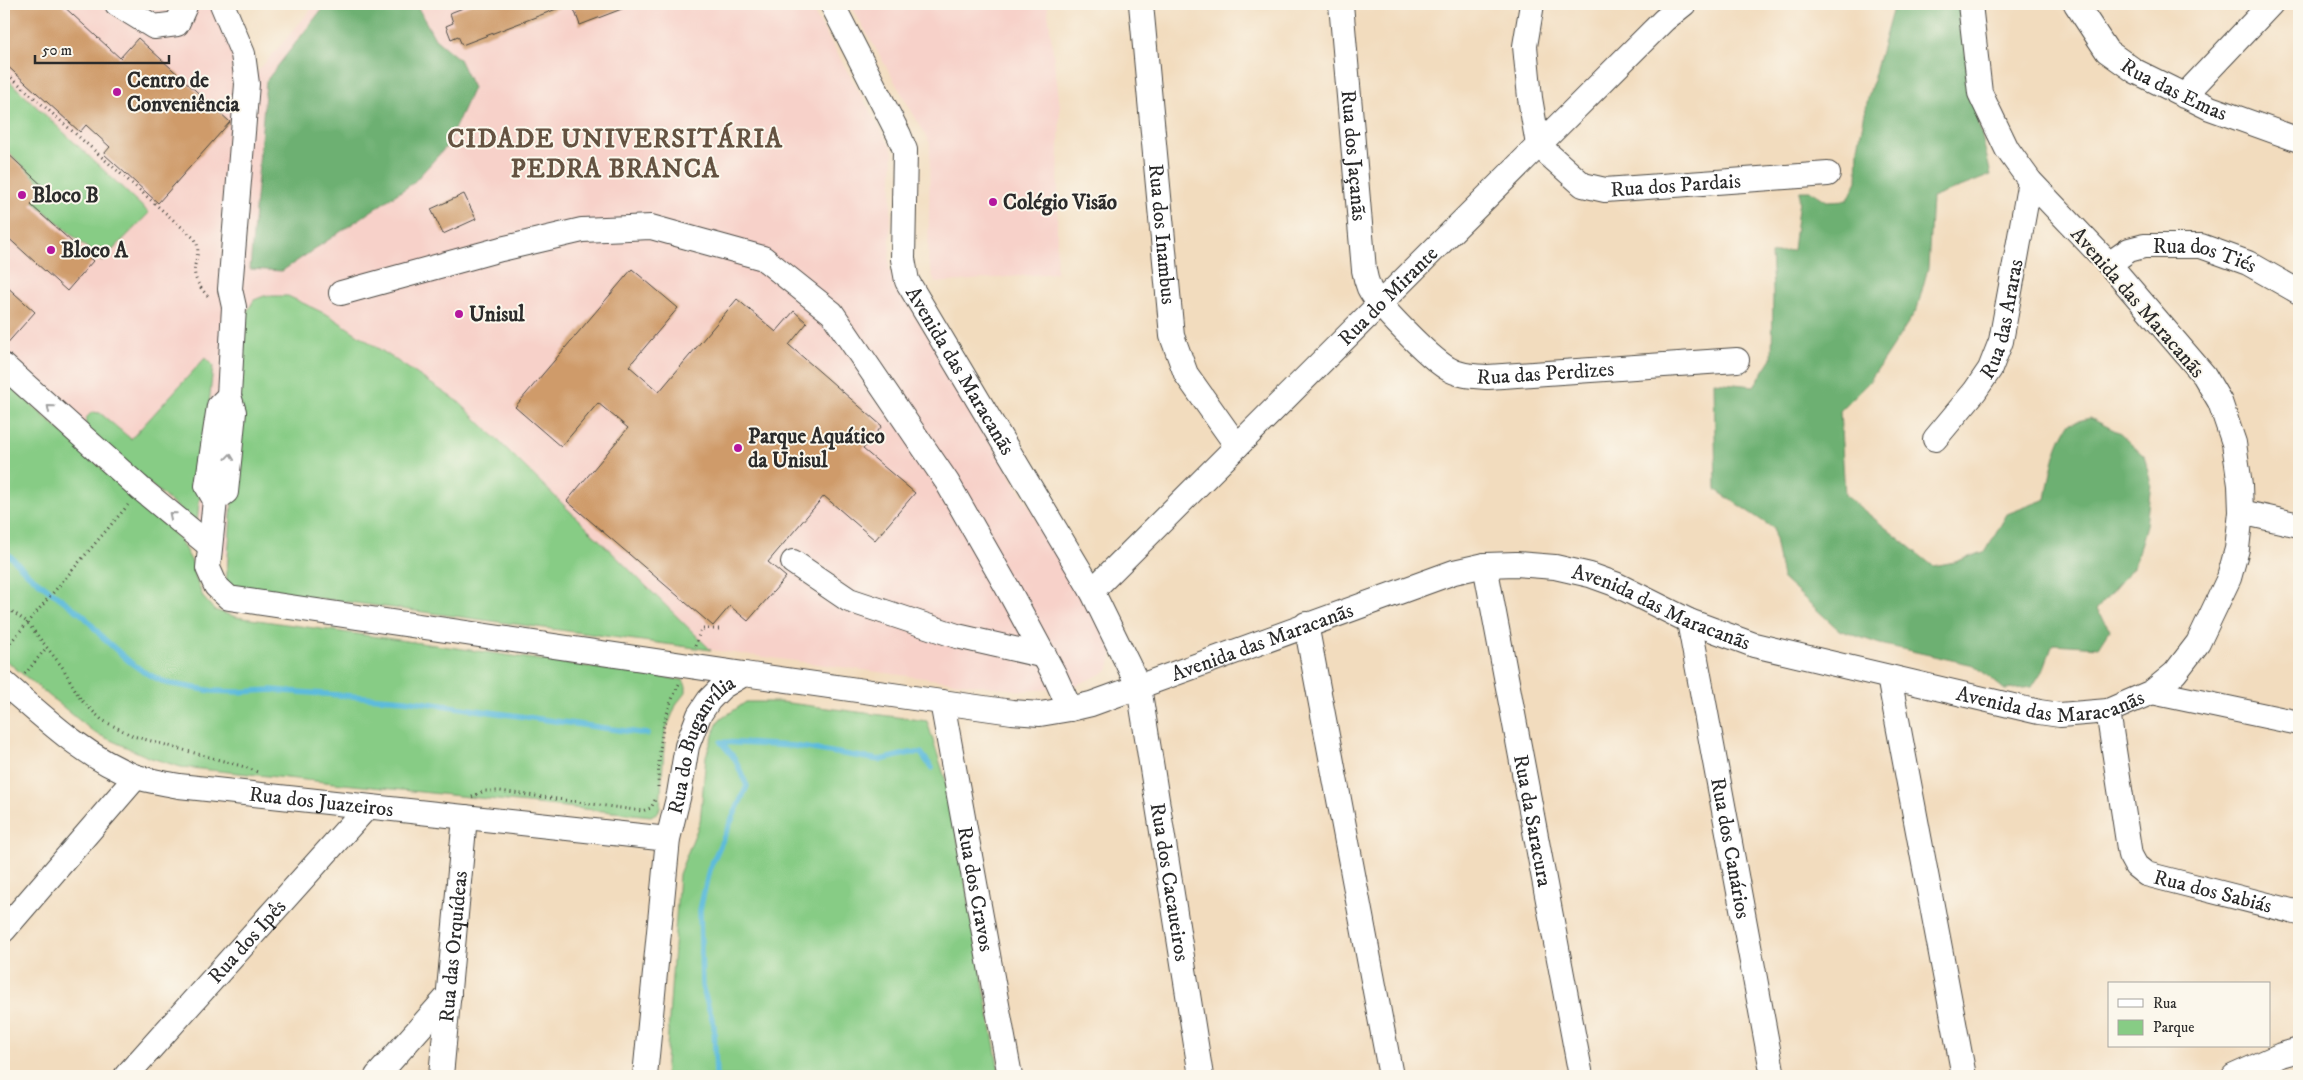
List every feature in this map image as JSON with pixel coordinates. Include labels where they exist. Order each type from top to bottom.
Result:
[{"type":"street","points":[[117,4],[154,27],[177,24],[185,6],[183,4]]},
{"type":"street","points":[[222,4],[243,54],[247,84],[230,288],[234,307],[229,396],[234,412],[226,492],[215,500],[208,568],[216,586],[229,598],[744,674]]},
{"type":"street","points":[[234,307],[243,292],[261,79],[256,46],[239,4]]},
{"type":"street","name":"Avenida das Maracanãs","points":[[832,4],[900,135],[904,150],[903,259],[910,287],[1092,591],[1139,687],[1306,624],[1454,572],[1486,565],[1526,565],[1555,567],[1590,575],[1615,584],[1689,621],[1754,644],[2039,712],[2060,715],[2108,711],[2152,692],[2176,673],[2198,644],[2213,616],[2238,549],[2241,512],[2234,443],[2220,402],[2204,375],[2188,354],[2109,264],[2030,181],[2007,149],[1980,93],[1970,4]]},
{"type":"street","name":"Rua dos Inambus","points":[[1141,4],[1172,336],[1186,374],[1237,446]]},
{"type":"street","name":"Rua dos Jaçanãs","points":[[1341,4],[1364,270],[1369,288],[1380,304]]},
{"type":"street","points":[[1532,4],[1525,46],[1529,88],[1538,145]]},
{"type":"street","name":"Rua do Mirante","points":[[1092,591],[1664,20],[1684,4]]},
{"type":"street","name":"Rua das Emas","points":[[2076,4],[2107,51],[2135,71],[2184,96],[2299,140]]},
{"type":"street","points":[[2184,96],[2271,4]]},
{"type":"street","name":"Rua dos Pardais","points":[[1538,145],[1583,185],[1605,190],[1828,174]]},
{"type":"street","name":"Rua das Araras","points":[[1935,439],[1975,391],[1990,369],[2002,341],[2030,181]]},
{"type":"street","points":[[341,293],[501,249],[582,230],[651,226],[763,258],[832,313],[947,482],[1045,656],[1070,709]]},
{"type":"street","name":"Rua dos Tiés","points":[[2109,264],[2129,250],[2144,246],[2201,246],[2248,263],[2299,292]]},
{"type":"street","name":"Rua das Perdizes","points":[[1380,304],[1436,360],[1447,369],[1462,375],[1488,377],[1737,360]]},
{"type":"street","points":[[4,366],[142,489],[210,546]]},
{"type":"street","points":[[2241,512],[2299,525]]},
{"type":"street","points":[[793,562],[849,600],[957,636],[1045,656]]},
{"type":"street","name":"Rua da Saracura","points":[[1486,565],[1581,1076]]},
{"type":"street","name":"Rua dos Canários","points":[[1689,621],[1773,1076]]},
{"type":"street","points":[[1306,624],[1391,1076]]},
{"type":"street","name":"Rua do Buganvília","points":[[645,1076],[668,839],[679,794],[687,746],[699,715],[709,700],[722,687],[744,674],[1012,712],[1040,714],[1070,709],[1139,687]]},
{"type":"street","points":[[1889,677],[1964,1076]]},
{"type":"street","name":"Rua dos Juazeiros","points":[[8,687],[76,745],[106,763],[136,777],[179,786],[367,806],[467,808],[668,839]]},
{"type":"street","name":"Rua dos Cacaueiros","points":[[1139,687],[1202,1076]]},
{"type":"street","points":[[2152,692],[2299,723]]},
{"type":"street","name":"Rua dos Cravos","points":[[942,702],[1010,1076]]},
{"type":"street","name":"Rua dos Sabiás","points":[[2108,711],[2130,855],[2136,866],[2146,874],[2299,913]]},
{"type":"street","points":[[4,930],[136,777]]},
{"type":"street","name":"Rua dos Ipês","points":[[126,1076],[367,806]]},
{"type":"street","name":"Rua das Orquídeas","points":[[442,1076],[467,808]]},
{"type":"street","points":[[377,1076],[449,996]]},
{"type":"street","points":[[2239,1075],[2281,1055],[2299,1050]]},
{"type":"path","points":[[4,71],[195,239],[197,248],[194,276],[196,282],[209,297]]},
{"type":"path","points":[[4,650],[142,489]]},
{"type":"path","points":[[4,606],[27,622],[62,668],[81,700],[102,720],[133,736],[245,767],[261,774]]},
{"type":"path","points":[[658,788],[659,742],[671,701],[689,666],[701,629],[720,629]]},
{"type":"path","points":[[8,687],[47,647]]},
{"type":"path","points":[[467,808],[484,791],[500,791],[642,811],[651,808],[657,797]]},
{"type":"shaded area","name":"Unisul","points":[[4,4],[216,4],[238,55],[239,93],[316,4],[809,4],[893,151],[889,270],[1114,649],[1108,671],[1070,688],[1022,691],[226,586],[226,553],[4,357]]},
{"type":"shaded area","name":"Colégio Visão","points":[[850,4],[1047,4],[1060,106],[1056,273],[935,283],[928,261],[930,143]]},
{"type":"green space","points":[[326,4],[416,4],[435,39],[459,59],[473,88],[446,147],[413,183],[282,271],[250,269],[266,81]]},
{"type":"green space","points":[[1894,4],[1964,4],[1974,101],[1991,175],[1932,198],[1928,268],[1917,309],[1869,382],[1840,411],[1845,495],[1933,566],[1955,562],[1986,551],[2007,514],[2046,499],[2057,450],[2070,423],[2090,418],[2118,432],[2144,456],[2151,484],[2146,525],[2134,566],[2096,610],[2110,630],[2099,647],[2053,644],[2044,668],[2032,687],[2005,690],[1974,665],[1880,644],[1839,630],[1782,578],[1773,528],[1716,490],[1714,382],[1754,386],[1772,358],[1773,290],[1771,254],[1793,250],[1800,191],[1811,191],[1827,201],[1848,200],[1857,181],[1858,147],[1868,98]]},
{"type":"green space","points":[[4,76],[149,213],[102,261],[34,202],[46,188],[4,148]]},
{"type":"green space","points":[[264,296],[288,296],[330,316],[460,403],[711,650],[226,586],[245,315],[254,300]]},
{"type":"green space","points":[[205,358],[213,366],[197,524],[85,429],[86,418],[92,412],[100,413],[131,439]]},
{"type":"green space","points":[[4,380],[179,538],[193,564],[203,597],[214,610],[236,617],[683,680],[686,692],[677,703],[665,732],[660,808],[658,812],[651,816],[181,767],[148,757],[95,733],[4,659]]},
{"type":"green space","points":[[746,702],[781,702],[927,721],[949,791],[1000,1076],[665,1076],[679,874],[700,822],[706,756],[718,721]]},
{"type":"building","name":"Centro de Conveniência","points":[[4,4],[61,4],[120,58],[138,38],[230,122],[158,203],[104,154],[110,147],[86,125],[80,132],[4,63]]},
{"type":"building","points":[[473,4],[567,5],[462,45],[458,36],[451,39],[446,26],[453,23],[450,13]]},
{"type":"building","points":[[572,4],[632,4],[632,5],[580,25]]},
{"type":"building","name":"Bloco A","points":[[4,150],[46,189],[31,205],[93,261],[67,291],[4,234]]},
{"type":"building","points":[[464,194],[476,219],[443,234],[431,209]]},
{"type":"building","name":"Parque Aquático da Unisul","points":[[632,269],[678,308],[629,366],[659,392],[737,299],[776,332],[794,311],[807,323],[789,345],[882,426],[863,449],[915,493],[875,540],[824,496],[768,562],[786,577],[748,621],[730,606],[713,626],[567,501],[628,428],[598,403],[561,447],[515,407]]},
{"type":"building","points":[[4,284],[35,312],[4,347]]},
{"type":"waterway","points":[[4,550],[28,574],[84,616],[103,638],[130,662],[144,672],[166,683],[212,691],[271,690],[405,700],[647,734]]},
{"type":"waterway","points":[[721,742],[794,746],[880,760],[910,753],[921,753],[932,768]]},
{"type":"waterway","points":[[716,1076],[714,1025],[702,986],[700,910],[709,870],[747,786],[735,759],[721,742]]},
{"type":"place","name":"Centro de Conveniência","points":[[117,92]]},
{"type":"place","name":"Bloco B","points":[[22,195]]},
{"type":"place","name":"Colégio Visão","points":[[993,202]]},
{"type":"place","name":"Bloco A","points":[[51,250]]},
{"type":"place","name":"Unisul","points":[[459,314]]},
{"type":"place","name":"Parque Aquático da Unisul","points":[[738,448]]},
{"type":"district","name":"CIDADE UNIVERSITÁRIA PEDRA BRANCA","points":[[615,153]]}]
